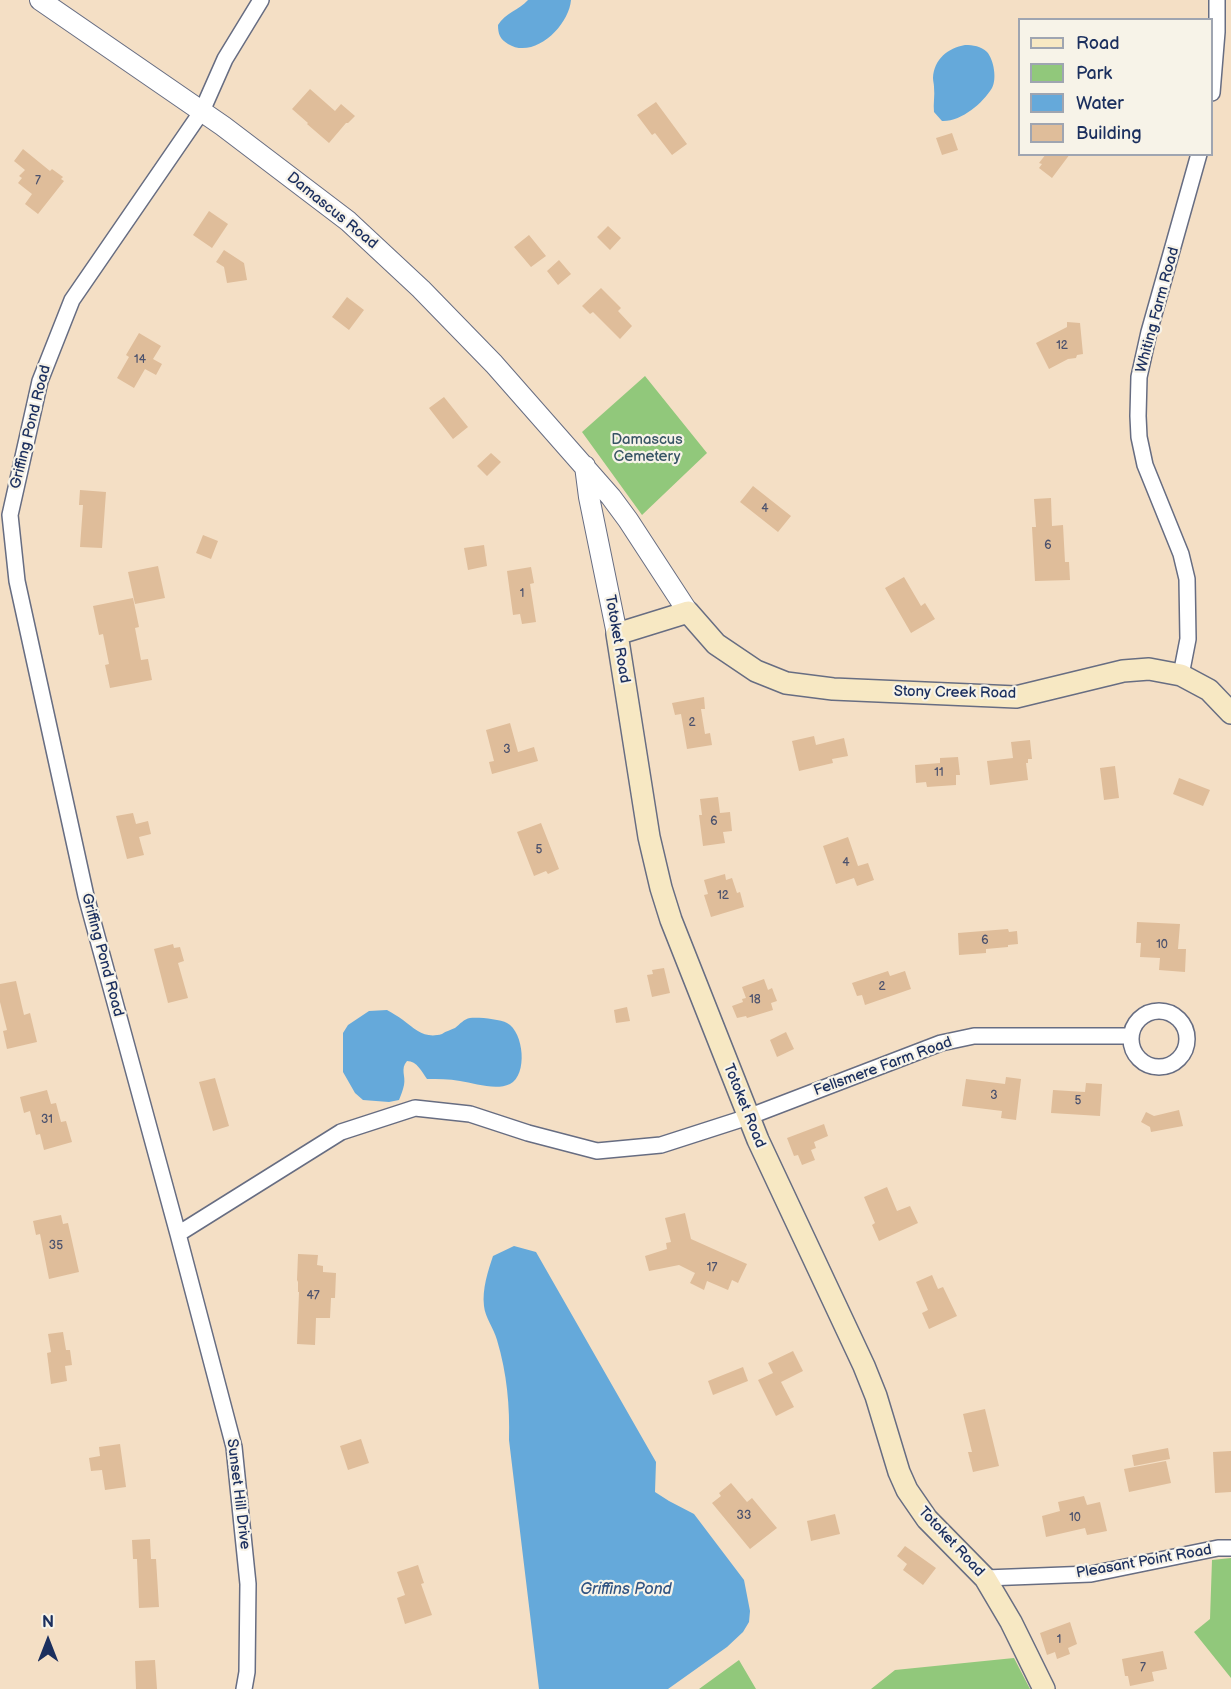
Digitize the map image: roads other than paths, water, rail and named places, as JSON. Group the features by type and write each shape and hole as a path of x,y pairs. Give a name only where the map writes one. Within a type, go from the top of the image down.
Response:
{"main road":[{"name":"Stony Creek Road","path":"688,612 716,644 756,671 786,683 833,689 1016,697 1123,671 1149,669 1180,675 1209,690 1231,713"},
{"path":"617,634 688,612"},
{"name":"Totoket Road","path":"617,634 650,837 661,888 671,920 748,1117 774,1178 864,1366 907,1490 927,1519 985,1578 1011,1622 1044,1689"}],"street":[{"name":"Damascus Road","path":"40,0 224,126 348,221 437,305 494,364 585,466"},
{"name":"Griffing Pond Road","path":"178,1234 86,896 17,581 5,515 40,381 72,300 202,111 225,59 261,0"},
{"path":"1213,81 1217,0"},
{"name":"Whiting Farm Road","path":"1180,675 1188,639 1187,579 1181,554 1145,465 1139,436 1139,377 1149,332 1198,156"},
{"name":"Stony Creek Road","path":"585,466 628,520 688,612"},
{"name":"Totoket Road","path":"585,466 590,504 617,634"},
{"name":"Fellsmere Farm Road","path":"748,1117 941,1043 962,1038 974,1036 1131,1036"},
{"path":"178,1234 340,1132 415,1108 470,1114 528,1133 597,1151 662,1145 748,1117"},
{"name":"Sunset Hill Drive","path":"178,1234 234,1447 249,1584 247,1672 244,1689"},
{"name":"Pleasant Point Road","path":"985,1578 1091,1574 1218,1548 1231,1548"}],"water":[{"path":"528,0 571,0 569,10 557,30 539,44 529,48 518,48 503,40 499,34 498,25 504,17"},
{"path":"965,45 977,46 987,52 993,65 994,84 983,100 964,115 942,121 934,112 934,71 943,56"},
{"path":"387,1010 417,1030 431,1035 442,1034 470,1018 499,1020 507,1023 513,1028 520,1044 522,1054 520,1072 510,1084 492,1087 452,1080 427,1079 416,1065 407,1061 404,1067 404,1085 399,1100 389,1102 363,1100 355,1093 343,1072 343,1033 348,1025 369,1011"},
{"name":"Griffins Pond","path":"514,1246 536,1252 656,1462 655,1492 694,1514 744,1580 750,1611 749,1622 743,1632 727,1647 668,1689 539,1689 509,1440 505,1377 497,1340 484,1306 486,1280 493,1256"}],"park label":[{"name":"Damascus Cemetery","path":"647,448"}]}
